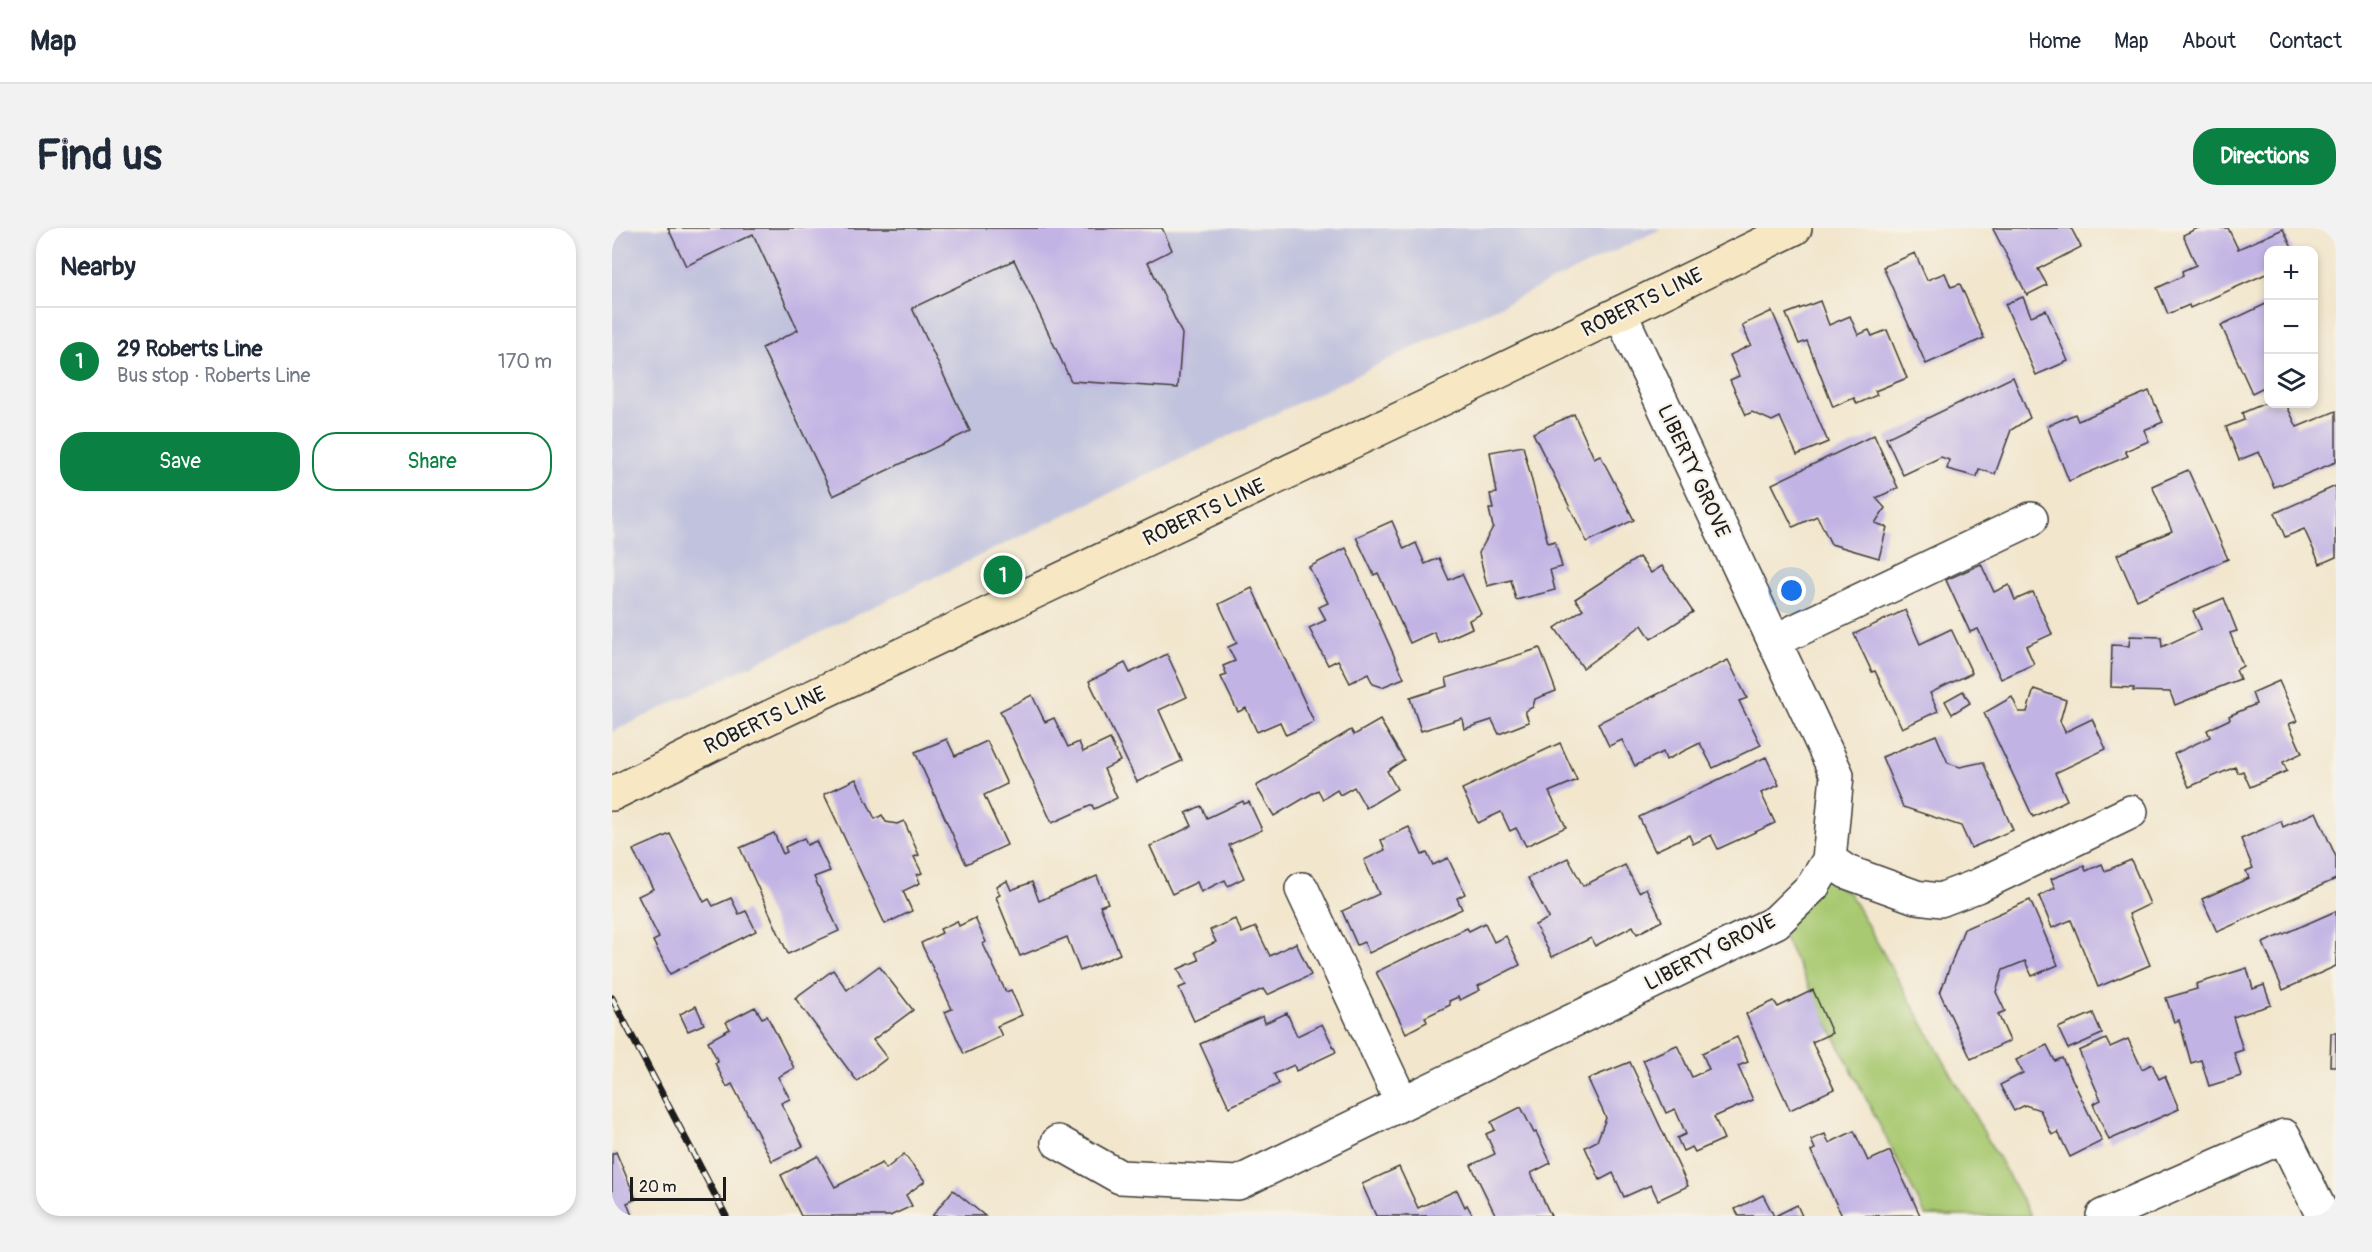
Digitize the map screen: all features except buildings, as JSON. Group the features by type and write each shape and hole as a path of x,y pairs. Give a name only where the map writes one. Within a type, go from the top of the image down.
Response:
{"main road":[{"name":"ROBERTS LINE","path":"612,794 715,742 1440,400 1795,228"}],"street":[{"name":"LIBERTY GROVE","path":"1058,1142 1120,1177 1238,1183 1776,922 1813,886 1829,860 1837,775 1620,313"},
{"path":"1774,641 2031,519"},
{"path":"1829,860 1847,872 1916,897 1940,900 1977,886 2131,812"},
{"path":"1302,889 1402,1103"},
{"path":"2103,1216 2284,1136 2323,1216"}],"shaded area":[{"path":"612,228 1663,228 612,732"}],"green space":[{"path":"1820,875 1850,894 2031,1216 1926,1216 1776,922"}],"railway":[{"path":"612,998 726,1216"}],"place":[{"name":"29 Roberts Line","path":"1003,575"}]}
